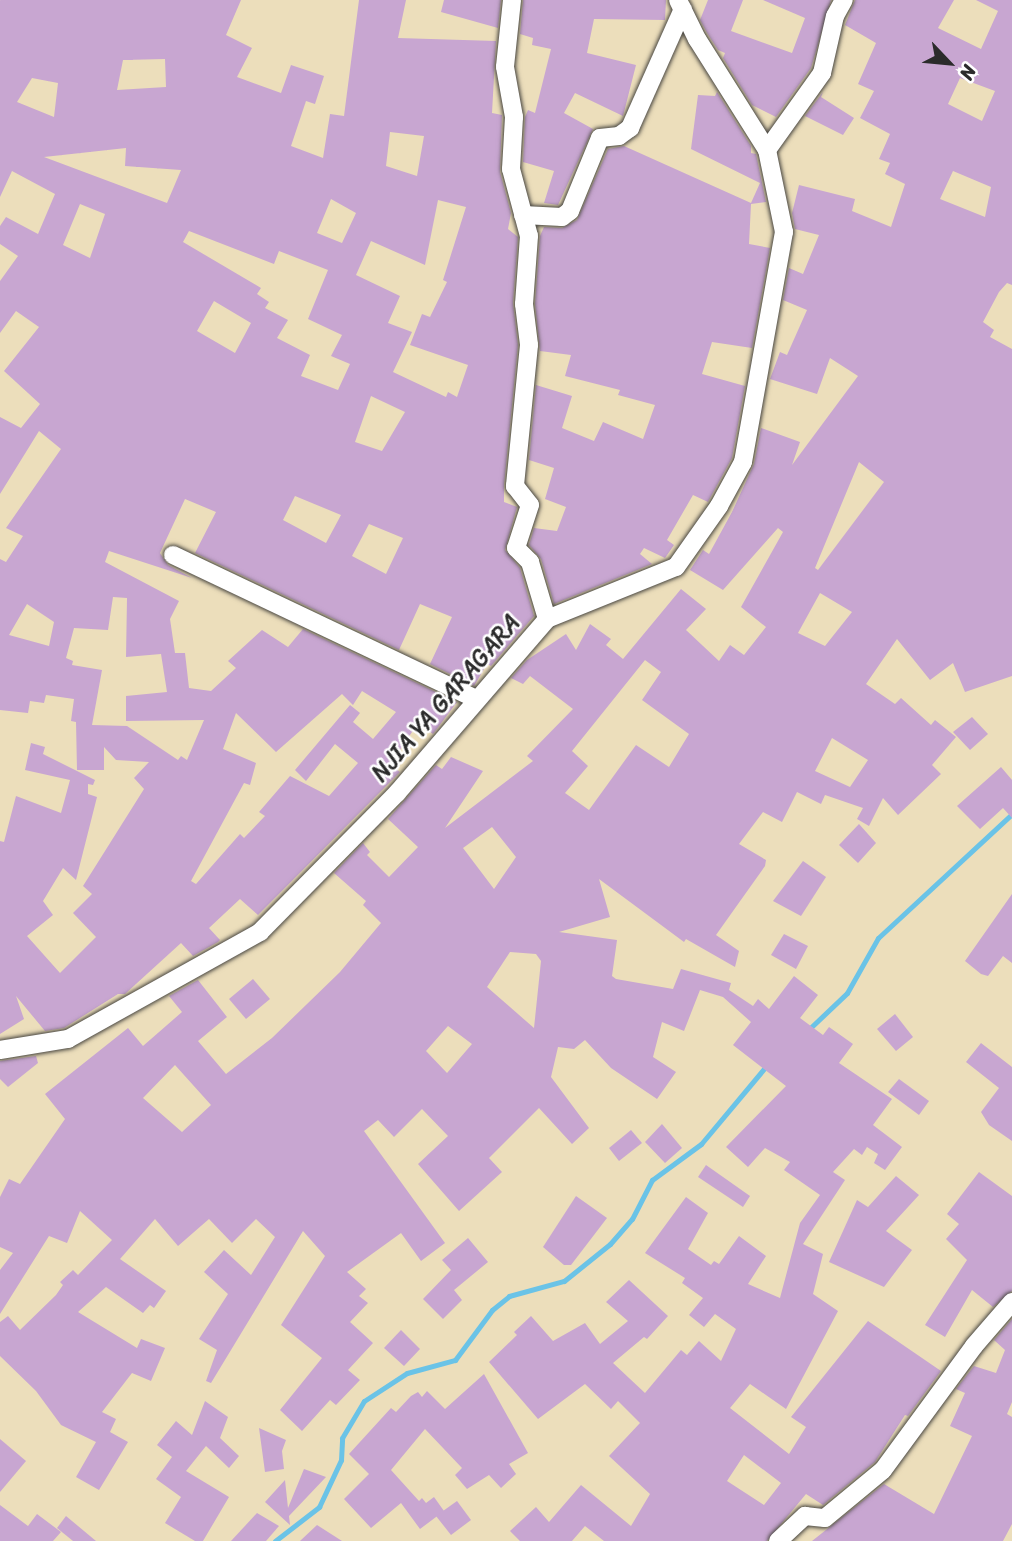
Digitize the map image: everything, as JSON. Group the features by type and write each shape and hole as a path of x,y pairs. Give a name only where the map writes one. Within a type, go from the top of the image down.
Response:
{"street":[{"path":"512,0 505,67 514,117 511,169 529,236 524,304 529,345 515,486 530,505 516,548 530,562 547,619"},
{"path":"767,150 822,73 835,16 844,0"},
{"path":"523,215 562,217 570,211 600,138 620,136 630,128 681,4"},
{"name":"NJIA YA GARAGARA","path":"0,1050 68,1039 260,932 397,793 475,699 547,619 676,567 719,506 743,462 784,232 767,150 681,4"},
{"path":"173,555 475,699"},
{"path":"778,1541 805,1516 825,1518 883,1470 974,1346 1012,1303"}],"building":[{"path":"0,0 241,0 226,35 252,48 237,77 281,93 291,65 324,76 315,104 306,101 291,146 323,158 330,114 344,116 359,0 406,0 398,38 496,41 492,113 502,115 500,172 511,213 508,229 518,237 513,303 518,345 504,485 504,502 517,507 505,550 520,568 534,616 491,666 487,664 474,686 430,664 452,617 420,604 399,650 195,553 216,512 185,499 160,553 168,565 192,578 109,551 105,562 179,601 170,619 175,653 185,653 189,688 211,691 236,668 228,661 262,630 288,647 303,629 457,702 433,734 418,723 390,765 400,772 258,915 240,899 209,928 220,940 218,942 193,956 181,943 125,994 118,994 64,1028 45,1031 16,996 24,1019 0,1034 0,841 4,842 16,796 61,813 70,780 25,770 31,743 45,747 43,754 95,780 93,785 88,784 88,794 97,797 76,880 63,868 43,901 53,915 27,936 60,973 96,937 73,913 92,894 83,886 144,789 134,778 149,762 116,760 104,747 104,770 77,770 76,722 71,721 74,699 46,695 44,703 30,701 28,713 0,710 0,559 6,562 23,536 6,528 61,449 39,431 0,494 0,417 21,428 40,404 4,371 39,327 16,311 0,333 0,281 18,256 0,244 0,226 6,217 38,234 55,194 12,171 0,197","holes":["165,59 166,87 117,90 123,60","32,78 58,83 54,117 17,102","390,132 424,136 417,176 386,166","126,148 125,166 181,170 167,203 44,157","331,199 356,213 342,243 317,233","438,200 466,207 443,280 447,282 430,317 422,314 410,345 468,365 457,397 448,392 446,397 393,372 412,332 388,323 400,296 356,275 371,241 425,265","80,204 105,214 90,258 63,245","189,231 274,264 279,251 328,270 308,319 342,335 331,356 350,364 338,390 301,376 310,355 277,338 288,320 265,308 269,302 257,294 261,288 183,242","214,301 251,323 235,353 197,331","371,396 405,412 382,451 355,442","295,496 341,515 326,543 283,520","369,524 403,538 386,574 352,556","113,597 127,598 126,657 161,654 167,692 126,696 126,721 204,720 187,760 181,756 178,760 127,726 92,725 102,670 72,665 73,661 66,658 74,628 108,630","27,604 54,622 49,646 9,635","362,691 396,712 373,739 353,722 360,713 350,705 295,770 306,781 335,744 358,763 329,796 290,776 259,812 265,816 244,838 240,834 196,884 191,881 244,783 250,785 256,763 223,749 236,713 276,752 342,694 353,705"]},
{"path":"444,0 501,0 498,28 441,12"},
{"path":"523,0 666,0 665,20 594,19 587,53 636,65 623,116 575,93 564,113 593,129 558,205 544,203 554,171 523,162 525,117 528,110 535,113 551,49 532,45 533,38 520,34"},
{"path":"708,0 743,0 731,31 792,53 805,18 763,0 831,0 811,68 776,117 752,105 723,58 725,53 718,50 707,33 700,20"},
{"path":"855,0 954,0 938,28 981,49 998,11 976,0 1012,0 1012,285 1007,283 999,292 983,322 994,330 990,337 1012,349 1012,676 965,692 953,663 930,680 897,639 866,684 895,704 901,698 931,725 935,720 956,737 932,765 941,774 898,815 883,798 869,826 857,819 863,808 825,795 821,804 797,792 782,822 763,812 739,844 766,860 765,866 716,935 739,951 735,967 686,939 684,942 599,879 610,917 559,932 617,940 612,976 616,979 673,989 681,969 731,983 729,990 753,1006 758,999 769,1009 794,976 818,995 800,1018 823,1035 829,1027 853,1044 839,1063 892,1099 873,1125 902,1147 885,1170 874,1163 878,1154 867,1147 862,1155 854,1149 833,1172 845,1180 803,1244 823,1254 813,1294 838,1311 786,1409 750,1384 730,1408 789,1454 806,1427 791,1417 868,1321 941,1371 908,1416 905,1415 875,1462 823,1505 806,1494 767,1541 604,1541 585,1526 572,1541 520,1541 510,1531 536,1507 549,1522 581,1485 631,1526 650,1494 609,1456 640,1423 618,1401 611,1409 585,1384 538,1419 489,1362 517,1335 514,1332 531,1316 553,1341 585,1323 600,1344 628,1321 606,1302 629,1280 668,1316 647,1339 644,1337 613,1363 645,1393 681,1350 687,1355 699,1341 721,1361 736,1329 715,1314 704,1327 689,1315 703,1298 682,1283 685,1278 645,1253 686,1197 708,1213 688,1249 711,1265 714,1261 719,1264 739,1236 766,1256 748,1284 780,1298 800,1223 820,1195 784,1170 790,1162 765,1148 748,1167 726,1147 786,1086 733,1045 751,1022 723,997 700,990 684,1031 662,1022 653,1057 676,1072 657,1099 611,1068 585,1040 574,1049 558,1047 551,1077 589,1128 572,1144 539,1108 489,1158 502,1172 459,1211 418,1164 448,1136 422,1109 394,1137 378,1120 364,1131 445,1243 421,1261 401,1233 347,1272 366,1289 359,1296 368,1303 350,1322 373,1343 348,1370 360,1380 336,1405 330,1400 302,1431 280,1410 322,1358 281,1325 325,1256 303,1231 211,1383 206,1381 217,1350 199,1339 228,1294 204,1272 224,1250 251,1275 275,1237 256,1219 232,1243 209,1219 178,1246 155,1219 120,1259 166,1291 154,1308 150,1305 143,1313 106,1287 78,1312 137,1348 141,1339 165,1348 151,1381 132,1373 102,1412 116,1419 110,1432 128,1442 99,1490 76,1477 96,1442 61,1425 36,1391 0,1356 0,1322 8,1316 20,1330 56,1295 63,1285 60,1282 73,1270 78,1275 112,1240 80,1211 67,1243 49,1236 0,1314 0,1270 13,1253 0,1247 0,1197 9,1179 20,1184 65,1119 45,1094 128,1028 143,1046 182,1012 169,996 198,980 227,1017 198,1041 226,1074 272,1038 340,972 381,923 363,905 366,901 334,873 363,843 370,852 367,855 389,877 418,847 388,819 436,765 442,769 451,757 483,771 445,828 533,761 527,756 573,709 530,676 523,684 511,678 527,660 566,634 576,650 590,624 611,639 606,645 623,659 681,589 706,609 686,630 719,661 730,645 744,655 766,627 741,607 783,532 778,528 723,590 690,570 703,550 709,554 732,512 754,464 761,428 800,442 792,465 858,376 830,358 817,394 770,379 780,352 787,355 807,310 783,300 789,268 803,274 819,235 795,229 792,213 799,185 855,199 852,211 891,227 905,184 885,174 890,163 879,159 890,134 860,118 874,91 858,84 876,43 845,25","holes":["960,78 995,91 982,121 948,104","953,171 991,187 985,217 940,199","859,462 884,482 818,570 815,568","820,593 852,612 825,646 798,633","645,660 661,672 642,700 689,734 669,767 636,745 589,810 565,793 588,766 572,751","832,738 868,760 850,787 815,771","492,827 516,857 494,889 463,848","510,952 536,954 541,961 534,1028 487,987","448,1026 472,1044 447,1073 426,1051","175,1065 211,1105 182,1132 143,1098","744,1455 781,1483 764,1505 727,1481"]},
{"path":"717,92 751,146 751,153 756,154 766,202 751,204 749,244 770,248 752,348 712,342 702,374 745,386 732,458 708,502 693,495 667,540 674,545 665,558 644,548 640,554 652,564 554,604 541,559 529,545 534,528 557,531 566,507 545,499 554,468 529,460 536,385 572,396 562,428 594,441 603,422 643,439 655,405 618,395 620,390 565,376 571,355 540,351 535,304 540,236 544,227 562,228 577,220 608,149 624,146 751,203 760,183 691,149 698,95 715,96"},
{"path":"823,92 821,97 854,118 843,135 805,116"},
{"path":"972,717 988,734 970,750 953,732"},
{"path":"1001,767 1012,780 1012,818 1003,808 980,829 957,806"},
{"path":"859,824 876,843 858,863 839,845"},
{"path":"803,861 826,877 801,916 773,901"},
{"path":"1012,894 1012,963 1003,956 988,976 981,974 965,961"},
{"path":"784,934 808,946 796,969 771,955"},
{"path":"253,979 270,999 246,1019 229,999"},
{"path":"895,1014 913,1037 896,1051 877,1029"},
{"path":"981,1043 1012,1067 1012,1141 989,1125 981,1112 999,1088 966,1062"},
{"path":"36,1056 38,1063 8,1087 0,1079 0,1061"},
{"path":"899,1079 929,1101 919,1115 888,1092"},
{"path":"662,1124 682,1148 665,1163 645,1142"},
{"path":"631,1130 642,1143 619,1161 609,1148"},
{"path":"706,1165 750,1196 743,1207 698,1177"},
{"path":"979,1172 1012,1196 1012,1291 993,1307 972,1290 945,1337 925,1325 967,1260 946,1239 959,1224 947,1214"},
{"path":"896,1176 919,1195 886,1231 912,1250 884,1287 829,1262 857,1200 868,1207"},
{"path":"576,1196 607,1218 571,1265 564,1265 543,1247"},
{"path":"468,1238 488,1262 454,1290 462,1300 443,1319 423,1299 451,1270 442,1260"},
{"path":"1012,1319 1012,1402 1007,1414 1012,1417 1012,1524 1003,1541 812,1541 884,1484 934,1514 972,1436 950,1426 965,1393 956,1389 974,1366 996,1373 1005,1350 994,1340"},
{"path":"401,1330 420,1349 404,1366 384,1348"},
{"path":"484,1374 528,1453 509,1464 516,1474 501,1488 489,1475 467,1489 455,1475 462,1468 425,1429 391,1470 419,1501 422,1498 426,1503 434,1497 444,1511 420,1529 401,1503 371,1528 344,1499 369,1474 349,1454 391,1408 396,1412 411,1396 418,1392 422,1397 427,1391 445,1409"},
{"path":"205,1401 228,1417 220,1438 239,1456 229,1468 206,1446 186,1471 229,1497 203,1541 195,1541 165,1523 181,1497 156,1479 172,1457 157,1445 176,1421 192,1435"},
{"path":"259,1428 286,1440 282,1451 284,1469 265,1472"},
{"path":"0,1439 26,1461 0,1492"},
{"path":"304,1469 326,1477 289,1516 290,1525 265,1502 285,1480 288,1508"},
{"path":"457,1501 471,1520 451,1535 436,1516"},
{"path":"0,1505 28,1526 37,1514 61,1532 53,1541 0,1541"},
{"path":"257,1513 279,1526 266,1541 231,1541"},
{"path":"66,1516 96,1541 73,1541 57,1528"},
{"path":"317,1525 342,1541 300,1541"}],"waterway":[{"path":"807,1031 847,993 878,938 1012,814"},
{"path":"275,1541 319,1507 341,1460 342,1438 364,1401 407,1373 455,1360 492,1310 509,1296 564,1281 610,1244 632,1219 652,1180 701,1144 768,1064"}]}
